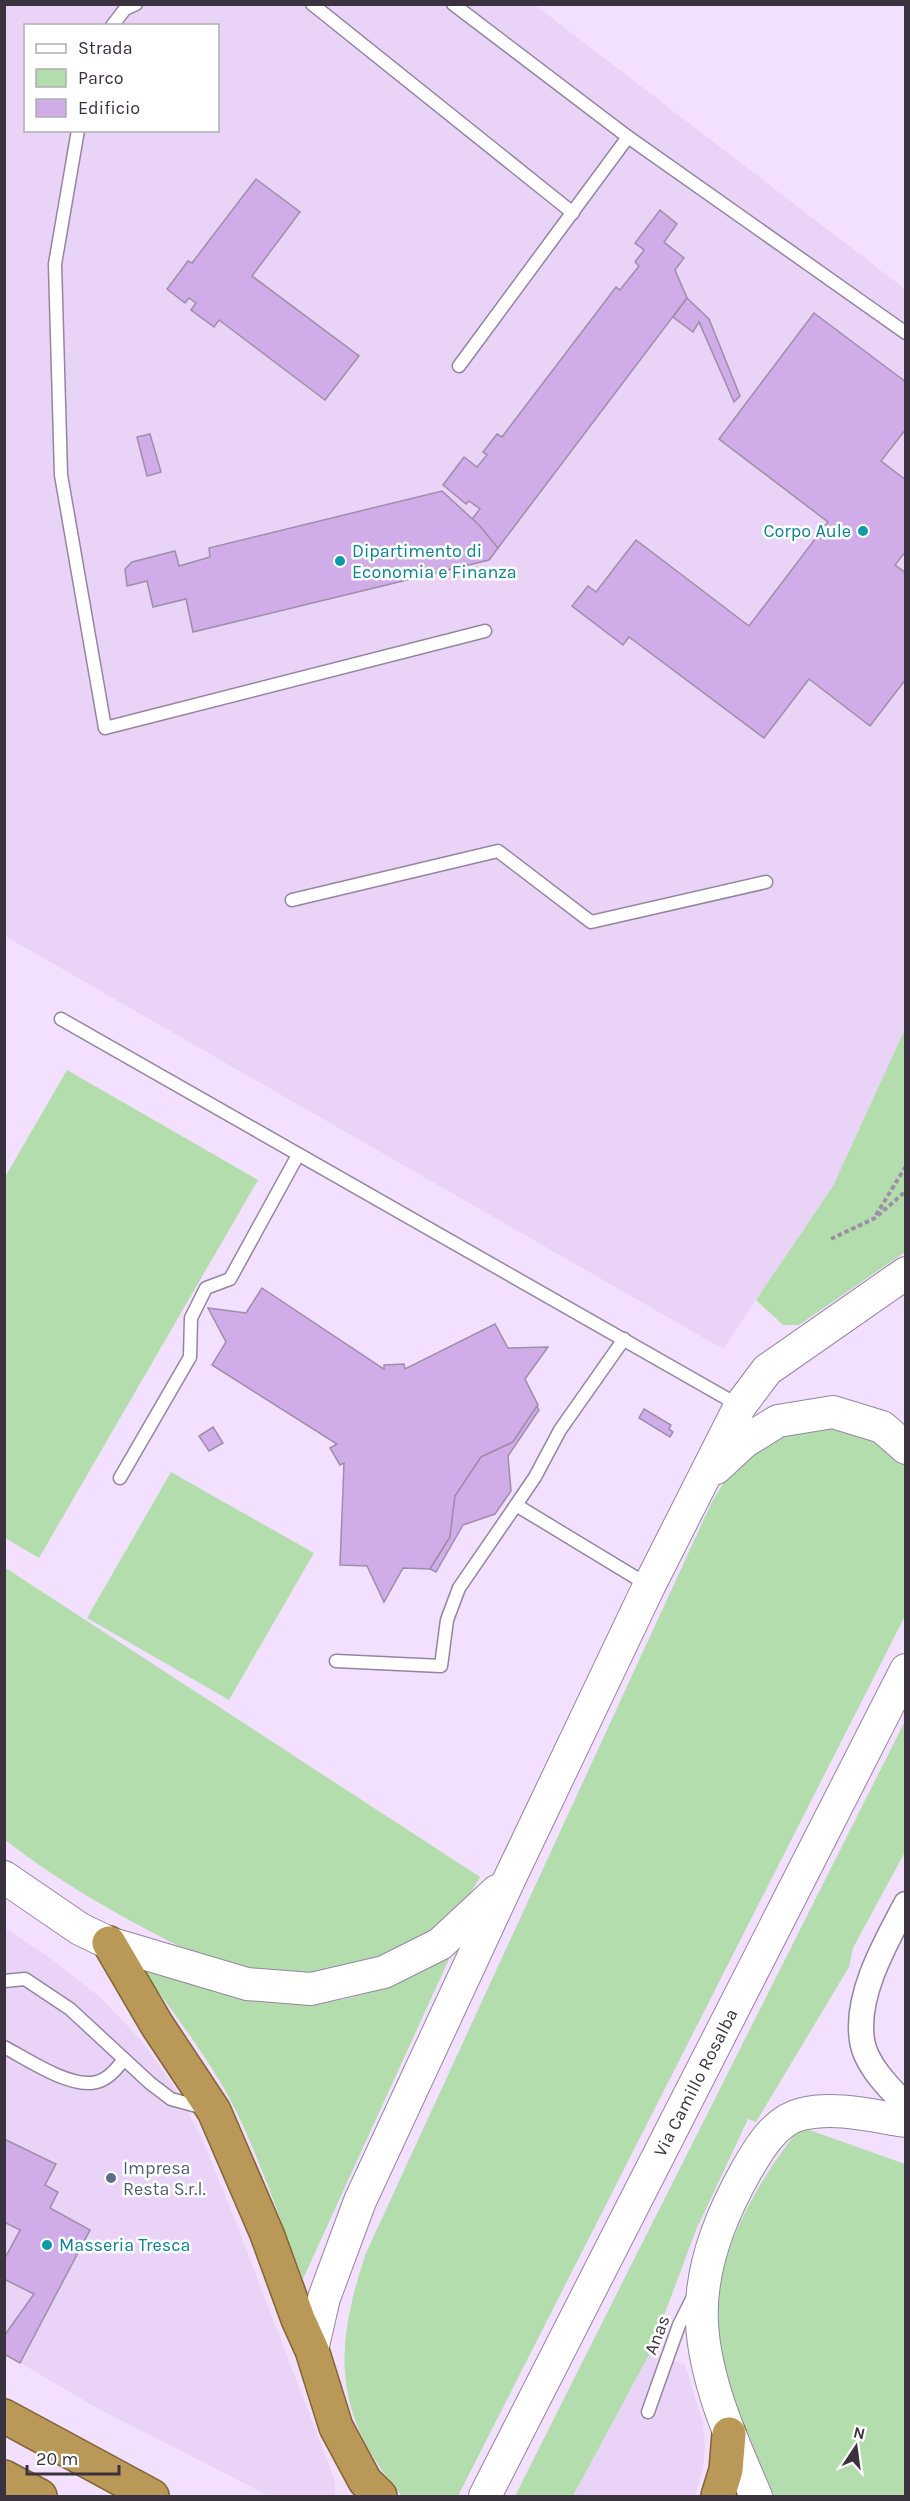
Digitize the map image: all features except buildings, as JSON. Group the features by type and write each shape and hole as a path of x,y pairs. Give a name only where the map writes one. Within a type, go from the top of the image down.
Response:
{"highway":[{"path":"109,1943 157,2025 214,2111 267,2234 298,2319 312,2350 336,2427 365,2481 380,2496"},
{"path":"4,2416 152,2496"},
{"path":"718,2496 726,2470 729,2434"},
{"path":"4,2477 40,2496"}],"street":[{"path":"312,2350 324,2298 360,2201 649,1586 740,1406 767,1370 900,1281"},
{"path":"700,1483 744,1442 778,1421 833,1412 882,1427 906,1448"},
{"name":"Via Camillo Rosalba","path":"485,2496 906,1670"},
{"path":"4,1877 80,1929 109,1943 247,1984 311,1989 384,1972 440,1944 509,1880"},
{"path":"906,1904 878,1958 864,2004 862,2041 879,2077 906,2105"},
{"path":"756,2496 729,2434 708,2361 702,2322 705,2273 716,2234 758,2150 778,2127 799,2114 832,2110 906,2121"}],"lane":[{"path":"114,24 125,9 136,4"},
{"path":"312,4 573,213"},
{"path":"453,4 628,137 906,333"},
{"path":"78,132 55,264 61,475 105,728 484,631"},
{"path":"459,366 628,137"},
{"path":"292,900 498,851 591,922 766,882"},
{"path":"61,1019 740,1406"},
{"path":"120,1478 190,1357 191,1317 206,1288 230,1279 298,1155"},
{"path":"336,1661 441,1666 447,1620 459,1588 535,1477 561,1430 624,1339"},
{"path":"516,1505 649,1586"},
{"path":"4,1981 25,1979 70,2009 171,2099 214,2111"},
{"path":"4,2047 66,2079 91,2083 115,2072 124,2059"},
{"name":"Anas","path":"648,2412 679,2325 705,2273"}],"path":[{"path":"875,1218 906,1166"},
{"path":"831,1239 875,1218 906,1191"}],"shaded area":[{"path":"5,5 535,5 905,289 905,1029 833,1186 723,1349 5,936"},
{"name":"Impresa Resta S.r.l.","path":"5,1928 54,1961 101,1998 141,2040 178,2092 203,2141 233,2215 335,2481 335,2496 269,2496 99,2409 5,2354"},
{"path":"650,2353 685,2365 703,2423 705,2446 703,2468 695,2496 573,2496"}],"green space":[{"path":"905,1029 905,1252 799,1325 783,1325 756,1300 833,1186"},
{"path":"67,1070 258,1180 39,1558 5,1538 5,1177"},
{"path":"817,1424 865,1433 905,1461 905,1616 458,2496 402,2496 379,2466 363,2438 352,2409 346,2381 345,2352 348,2321 366,2253 711,1504 729,1473 770,1436"},
{"path":"171,1472 314,1553 229,1700 87,1618"},
{"path":"4,1567 480,1877 464,1902 434,1929 380,1957 323,1972 263,1975 224,1965 180,1947 99,1903 42,1867 5,1840"},
{"path":"905,1721 905,1852 853,1948 849,1967 756,2122 748,2119 696,2230 650,2353 573,2496 515,2496"},
{"path":"450,1957 303,2279 263,2172 226,2091 146,1975 150,1969 205,1987 258,2000 312,2003 341,2000 370,1992"},
{"path":"801,2127 905,2164 905,2496 774,2496 739,2411 724,2366 717,2324 718,2298 731,2245 755,2193"}],"place":[{"name":"Corpo Aule","path":"863,531"},
{"name":"Dipartimento di Economia e Finanza","path":"340,561"},
{"name":"Impresa Resta S.r.l.","path":"111,2178"},
{"name":"Masseria Tresca","path":"47,2245"}]}
